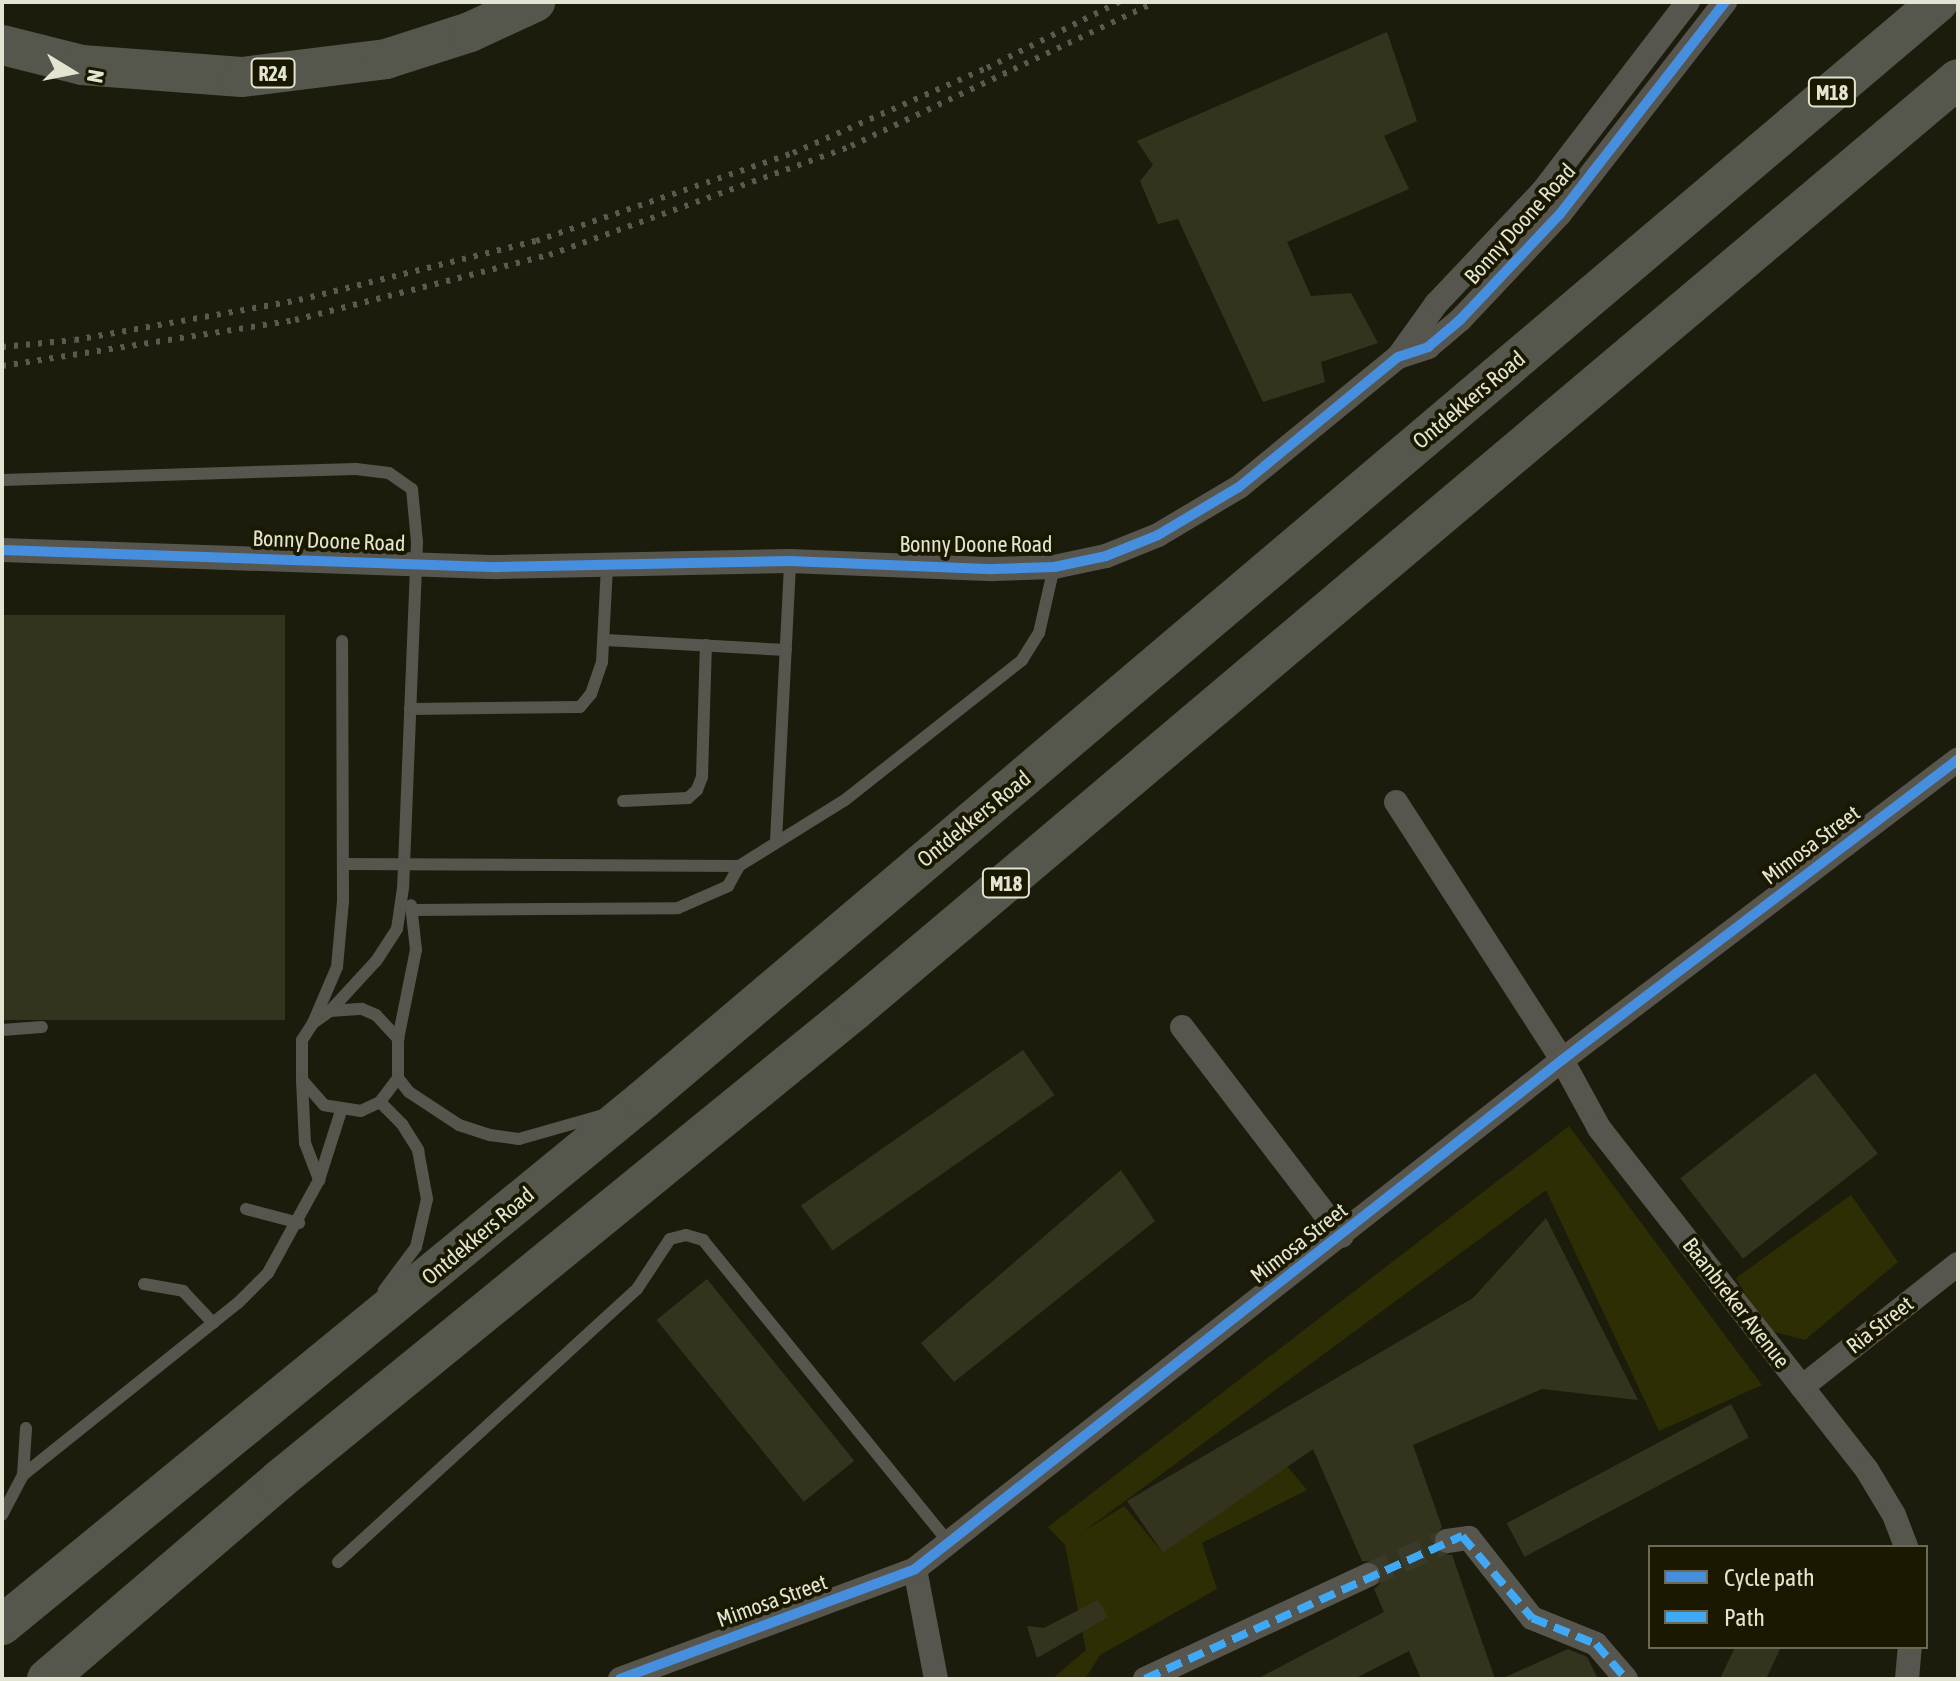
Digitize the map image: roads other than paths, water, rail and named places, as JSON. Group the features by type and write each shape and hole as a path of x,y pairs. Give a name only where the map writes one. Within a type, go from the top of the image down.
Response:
{"main road":[{"name":"R24","path":"2,45 82,65 242,77 386,59 470,32 535,2"},
{"name":"Ontdekkers Road","path":"2,1625 643,1100 1938,2"},
{"name":"M18","path":"47,1679 279,1480 880,990 1958,79"}],"street":[{"name":"Bonny Doone Road","path":"2,550 416,563 607,565 790,561 1054,567 1106,556 1158,535 1239,487 1398,357 1422,320 1542,192 1688,2"},
{"name":"Bonny Doone Road","path":"1398,357 1428,347 1460,320 1560,214 1725,2"},
{"name":"Mimosa Street","path":"620,1679 915,1569 1562,1060 1958,759"},
{"name":"Baanbreker Avenue","path":"1396,802 1562,1060 1599,1128 1867,1470 1905,1545"},
{"path":"1182,1027 1342,1236"},
{"name":"Ria Street","path":"1802,1387 1958,1264"},
{"path":"1447,1541 1469,1538 1532,1618 1596,1644 1626,1679"},
{"path":"915,1569 936,1679"},
{"path":"1145,1679 1368,1575"},
{"path":"1907,1679 1910,1649"}],"lane":[{"path":"2,480 356,469 389,473 412,489 416,563 406,866 397,929 376,961 330,1011 313,1023"},
{"path":"776,841 790,561"},
{"path":"410,709 570,711 591,694 606,640 607,565"},
{"path":"413,910 678,908 728,886 739,866 845,800 1022,660 1039,633 1054,567"},
{"path":"606,640 786,650"},
{"path":"319,1180 305,1143 302,1040 313,1023 337,967 343,864 342,641"},
{"path":"623,801 688,798 697,790 706,645"},
{"path":"343,864 739,866"},
{"path":"302,1080 324,1105 341,1111 361,1111 380,1102 398,1078 398,1039 416,950 413,910 403,888"},
{"path":"330,1011 362,1009 376,1015 398,1039"},
{"path":"2,1030 42,1027"},
{"path":"398,1078 409,1092 459,1125 519,1139 563,1130 643,1100"},
{"path":"315,1371 416,1247 427,1199 418,1150 380,1102"},
{"path":"2,1515 23,1475 213,1323 268,1273 299,1223 319,1180 341,1111"},
{"path":"246,1209 299,1223"},
{"path":"338,1562 625,1300 649,1264 677,1236 703,1240 948,1542"},
{"path":"144,1284 183,1291 213,1323"},
{"path":"23,1475 26,1428"}],"tunnel":[{"path":"1368,1575 1447,1541"}],"railway":[{"path":"2,347 75,340 299,300 536,241 793,153 987,68 1119,2"},
{"path":"2,366 295,320 549,255 851,146 1155,2"}]}
